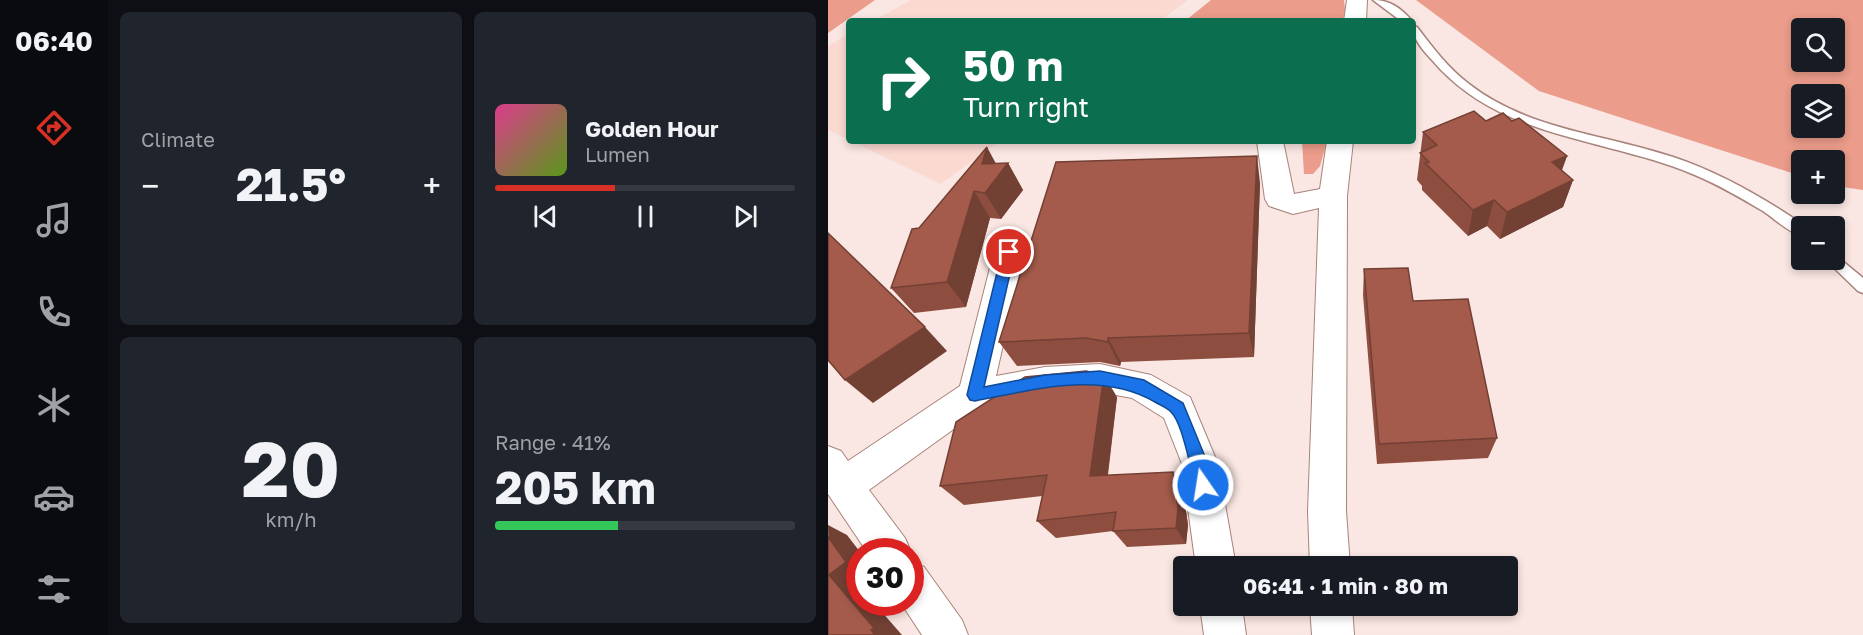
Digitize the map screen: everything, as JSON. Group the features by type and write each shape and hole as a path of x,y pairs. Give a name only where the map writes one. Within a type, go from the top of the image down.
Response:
{"street":[{"path":"1355,18 1357,0"},
{"path":"1270,144 1279,199 1293,204 1333,196"},
{"path":"1329,556 1327,511 1333,196 1340,144"},
{"path":"975,395 1009,252"},
{"path":"881,538 837,474 975,395 1045,382 1100,378 1139,385 1178,408 1200,464 1214,556"},
{"path":"924,601 947,635"},
{"path":"1223,616 1226,635"},
{"path":"1332,616 1333,635"}],"lane":[{"path":"1378,0 1396,10 1404,18"},
{"path":"1416,33 1438,62 1472,92 1517,116 1565,133 1665,159 1716,178 1763,203 1791,223"},
{"path":"1845,270 1863,287"}],"shaded area":[{"path":"828,0 1863,0 1863,635 828,635"},
{"path":"828,0 875,0 846,18 846,20 828,33"},
{"path":"911,0 1188,0 1164,18 878,18"},
{"path":"1211,0 1344,0 1345,10 1344,18 1189,18"},
{"path":"1416,0 1863,0 1863,190 1845,187 1845,150 1791,150 1791,173 1539,91"},
{"path":"846,36 846,139 828,130 828,46"},
{"path":"857,144 995,144 941,184"},
{"path":"1302,144 1326,144 1320,166 1313,174 1304,174"}],"building":[{"path":"1474,111 1486,121 1503,113 1512,121 1519,118 1567,156 1552,162 1573,180 1507,212 1494,200 1473,210 1425,163 1429,162 1420,153 1437,145 1423,132"},
{"path":"987,147 982,164 1008,163 985,193 974,191 947,282 891,288 912,229 919,228"},
{"path":"1257,156 1249,333 1108,338 1108,342 1086,338 999,342 1056,162"},
{"path":"828,233 925,327 845,380 828,360"},
{"path":"1408,268 1413,301 1468,299 1497,438 1379,444 1364,269"},
{"path":"1086,371 1104,375 1090,476 1173,472 1178,508 1176,528 1113,531 1116,512 1037,521 1047,475 940,486 956,422 1025,377"},
{"path":"828,537 846,562 829,575 846,595 846,616 864,616 874,628 871,630 875,635 828,635"}],"route":[{"path":"1009,252 975,395 1045,382 1100,378 1139,385 1178,408 1200,464 1203,485"}]}
